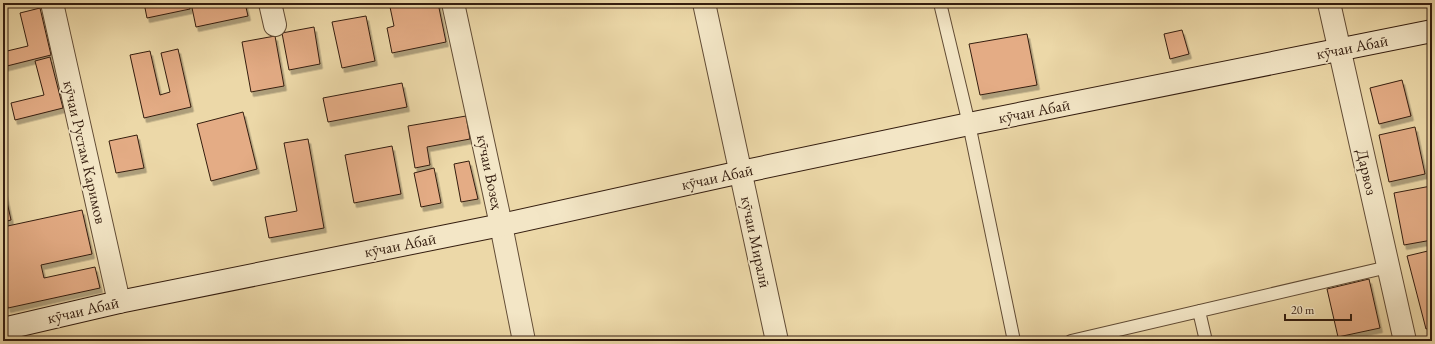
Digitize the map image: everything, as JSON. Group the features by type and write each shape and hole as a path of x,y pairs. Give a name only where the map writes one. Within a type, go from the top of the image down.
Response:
{"street":[{"name":"кӯчаи Рустам Каримов","path":"52,3 119,302"},
{"path":"270,3 275,25"},
{"name":"кӯчаи Возеҳ","path":"453,3 501,225 524,341"},
{"name":"кӯчаи Миралӣ","path":"704,3 777,341"},
{"name":"Дарвоз","path":"1329,3 1405,341"},
{"name":"кӯчаи Абаӣ","path":"3,329 119,302 501,225 969,124 1432,31"}],"lane":[{"path":"940,3 969,124 1014,341"},
{"path":"1071,341 1388,267"},
{"path":"1199,311 1206,341"}],"building":[{"path":"144,3 189,3 190,9 147,18"},
{"path":"191,3 245,3 248,16 196,27"},
{"path":"408,3 438,3 446,42 392,53 387,28 394,26 390,7"},
{"path":"40,8 51,55 3,67 3,52 28,46 20,13"},
{"path":"366,16 375,61 342,68 332,22"},
{"path":"314,27 320,64 289,70 282,33"},
{"path":"1182,30 1189,54 1170,59 1164,34"},
{"path":"1027,34 1037,85 980,95 969,44"},
{"path":"275,36 284,86 251,92 242,42"},
{"path":"178,49 191,107 144,118 130,55 150,51 160,95 170,92 161,53"},
{"path":"50,57 63,108 15,120 11,103 44,95 35,61"},
{"path":"1402,80 1411,116 1379,124 1370,88"},
{"path":"402,83 407,107 328,122 323,98"},
{"path":"243,112 257,169 211,181 197,124"},
{"path":"466,116 470,139 427,147 430,165 415,168 408,126"},
{"path":"1415,127 1425,174 1389,182 1379,135"},
{"path":"137,135 144,168 116,173 109,141"},
{"path":"308,139 324,228 269,238 265,217 297,211 284,143"},
{"path":"392,146 401,194 354,203 345,155"},
{"path":"469,161 478,199 461,202 454,164"},
{"path":"434,168 441,203 421,207 414,173"},
{"path":"3,184 11,220 3,222"},
{"path":"1431,186 1432,240 1404,245 1394,193"},
{"path":"82,210 92,254 41,265 44,278 95,267 100,288 8,308 3,286 3,227"},
{"path":"1432,250 1432,327 1426,329 1407,256"},
{"path":"1369,279 1380,328 1338,337 1327,289"}]}
